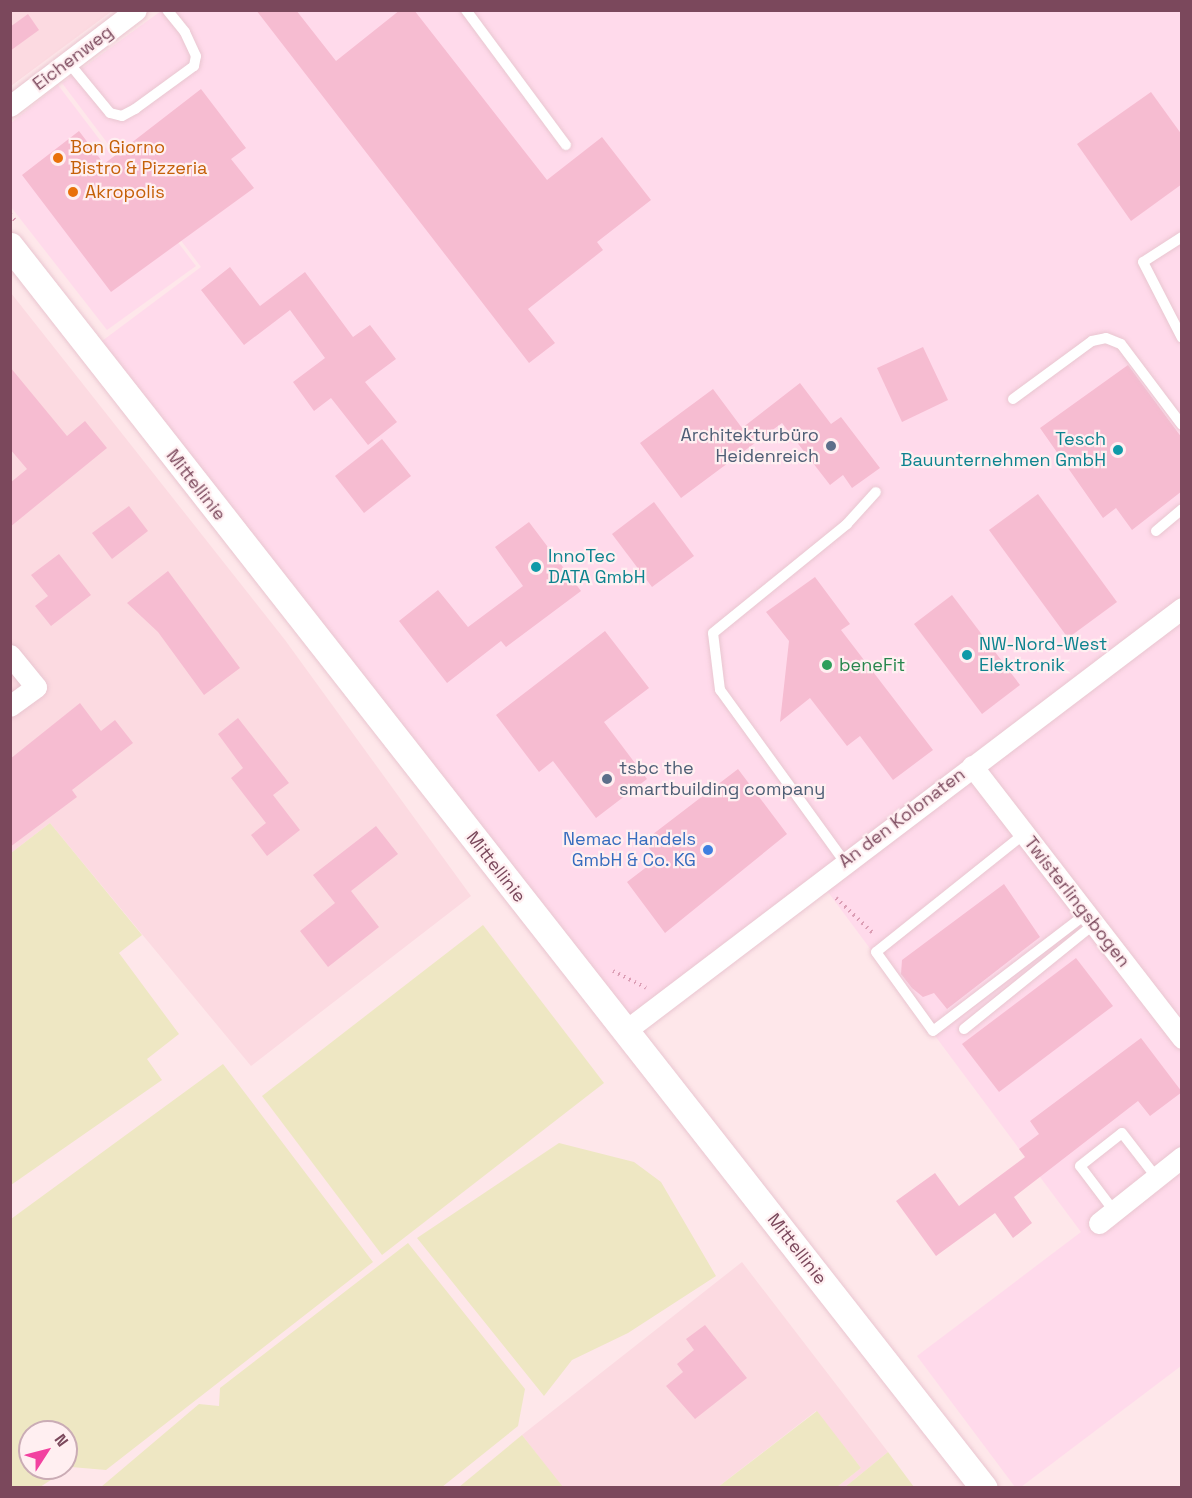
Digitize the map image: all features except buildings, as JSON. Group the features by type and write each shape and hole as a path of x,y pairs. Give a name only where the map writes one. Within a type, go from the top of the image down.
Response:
{"street":[{"name":"Eichenweg","path":"10,106 136,10"},
{"name":"Mittellinie","path":"10,246 984,1488"},
{"name":"An den Kolonaten","path":"625,1031 844,861 1182,608"},
{"path":"10,655 36,687 10,706"},
{"name":"Twisterlingsbogen","path":"972,766 1182,1038"},
{"path":"1107,1217 1182,1157"}],"lane":[{"path":"68,62 110,113 122,116 194,66 196,56 184,32 167,10"},
{"path":"466,10 566,145"},
{"path":"1182,237 1143,262 1182,338"},
{"path":"1013,399 1092,341 1106,338 1121,344 1182,425"},
{"path":"844,861 720,690 713,633 847,524 876,492"},
{"path":"1156,531 1182,509"},
{"path":"1024,834 876,952 933,1031 1090,919"},
{"path":"964,1029 1090,919"},
{"path":"1107,1217 1080,1166 1122,1133 1156,1177"}],"path":[{"path":"830,892 886,945"}],"shaded area":[{"path":"11,11 112,11 11,86"},
{"path":"161,11 1181,11 1181,1366 1021,1487 1015,1487 917,1356 1081,1232 822,884 625,1031 90,350 201,267 62,83"},
{"path":"58,85 196,266 107,330 11,207 11,123"},
{"path":"11,293 285,640 471,896 251,1066 50,823 11,853"},
{"path":"50,823 142,935 119,953 179,1034 147,1059 162,1080 11,1185 11,853"},
{"path":"483,925 604,1083 382,1255 262,1096"},
{"path":"223,1064 373,1262 106,1470 78,1468 78,1420 18,1420 18,1480 51,1480 40,1487 11,1487 11,1219"},
{"path":"559,1143 634,1162 661,1182 716,1276 628,1333 572,1360 544,1396 417,1238"},
{"path":"408,1243 525,1389 518,1426 442,1487 101,1487 199,1404 219,1406 220,1388"},
{"path":"742,1262 888,1452 845,1487 837,1487 861,1468 816,1411 718,1487 563,1488 522,1435"},
{"path":"817,1411 861,1468 837,1487 718,1487"},
{"path":"522,1435 563,1487 459,1487"},
{"path":"888,1452 914,1487 845,1487"}],"place":[{"name":"Bon Giorno Bistro & Pizzeria","path":"58,158"},
{"name":"Akropolis","path":"73,192"},
{"name":"Architekturbüro Heidenreich","path":"831,446"},
{"name":"Tesch Bauunternehmen GmbH","path":"1118,450"},
{"name":"InnoTec DATA GmbH","path":"536,567"},
{"name":"NW-Nord-West Elektronik","path":"967,655"},
{"name":"beneFit","path":"827,665"},
{"name":"tsbc the smartbuilding company","path":"607,779"},
{"name":"Nemac Handels GmbH & Co. KG","path":"708,850"}]}
